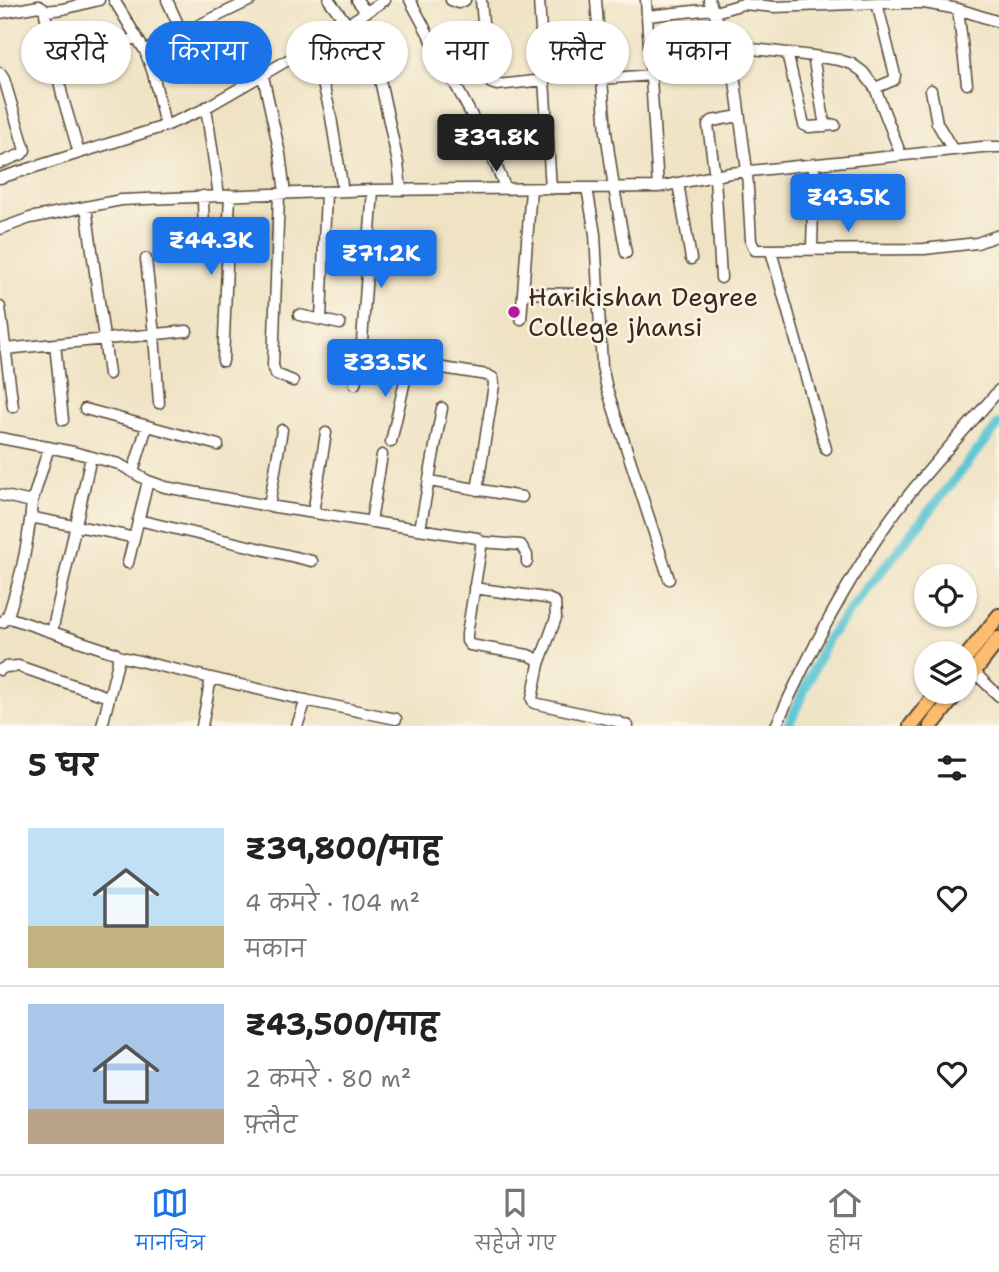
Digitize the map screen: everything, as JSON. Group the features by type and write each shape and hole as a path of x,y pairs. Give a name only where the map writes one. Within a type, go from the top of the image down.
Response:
{"highway":[{"path":"977,644 999,617"},
{"path":"977,668 999,639"},
{"path":"911,726 929,704"},
{"path":"931,726 948,704"}],"street":[{"path":"45,11 62,4 99,0"},
{"path":"114,0 145,51"},
{"path":"167,0 176,21"},
{"path":"202,21 231,4 251,0"},
{"path":"329,0 345,21"},
{"path":"357,0 366,12"},
{"path":"352,21 385,0"},
{"path":"410,0 485,140 506,189"},
{"path":"452,0 458,3 465,0"},
{"path":"481,0 488,77 491,83 496,85 526,82"},
{"path":"539,0 540,21"},
{"path":"596,0 597,21"},
{"path":"646,0 647,21"},
{"path":"647,16 743,4 903,1 958,9 999,22"},
{"path":"875,88 895,78 877,3"},
{"path":"0,13 43,7 62,95 79,153"},
{"path":"958,9 967,83"},
{"path":"131,39 137,37"},
{"path":"754,49 852,64 863,72 875,88 901,155"},
{"path":"787,53 804,125 830,126 813,56"},
{"path":"0,74 4,79 25,150 22,154 0,163"},
{"path":"155,84 165,126"},
{"path":"0,178 165,126 248,84"},
{"path":"265,84 279,154 282,194 273,366 276,374 293,381"},
{"path":"323,84 343,191"},
{"path":"381,84 401,190"},
{"path":"544,84 551,189"},
{"path":"602,84 614,188 626,253"},
{"path":"651,84 657,187"},
{"path":"735,84 747,171 752,245 755,250 924,249 977,243 999,235"},
{"path":"931,90 937,123 953,150"},
{"path":"206,107 225,195 223,360"},
{"path":"721,278 715,177 708,123 739,117"},
{"path":"0,229 30,218 121,200 373,190 657,187 747,171 999,147"},
{"path":"812,249 814,164"},
{"path":"678,183 691,259"},
{"path":"587,188 595,234 601,354 607,389 668,579"},
{"path":"521,319 531,189"},
{"path":"355,384 361,355 373,190"},
{"path":"321,320 326,192"},
{"path":"203,196 204,239"},
{"path":"86,207 109,374"},
{"path":"771,251 826,449"},
{"path":"146,259 159,403"},
{"path":"523,293 578,294"},
{"path":"0,307 13,407"},
{"path":"299,316 340,324"},
{"path":"5,349 187,331"},
{"path":"55,344 63,420"},
{"path":"361,355 493,378 477,490"},
{"path":"391,442 409,363"},
{"path":"776,726 824,629 887,525 941,456 999,390"},
{"path":"420,529 442,408"},
{"path":"85,410 218,445"},
{"path":"133,472 147,426"},
{"path":"269,506 282,430"},
{"path":"313,513 326,433"},
{"path":"0,438 118,464 165,487 477,538 481,542 521,545 527,555 527,562"},
{"path":"49,447 33,502 29,538 18,583 4,620 52,632 118,656 396,719"},
{"path":"371,522 382,454"},
{"path":"52,632 92,457"},
{"path":"128,563 148,481"},
{"path":"429,481 522,497"},
{"path":"0,495 33,502"},
{"path":"31,517 134,538"},
{"path":"138,520 312,561"},
{"path":"481,542 467,641 470,645 528,655 537,659 539,664"},
{"path":"474,588 546,598 555,603 556,618 539,664 532,699 534,703 628,726"},
{"path":"102,726 118,656"},
{"path":"0,670 18,666 108,697"},
{"path":"202,726 211,678"},
{"path":"977,683 999,696"},
{"path":"297,726 306,700"}],"waterway":[{"path":"788,726 827,639 999,424"}],"place":[{"name":"Harikishan Degree College jhansi","path":"514,312"}]}
